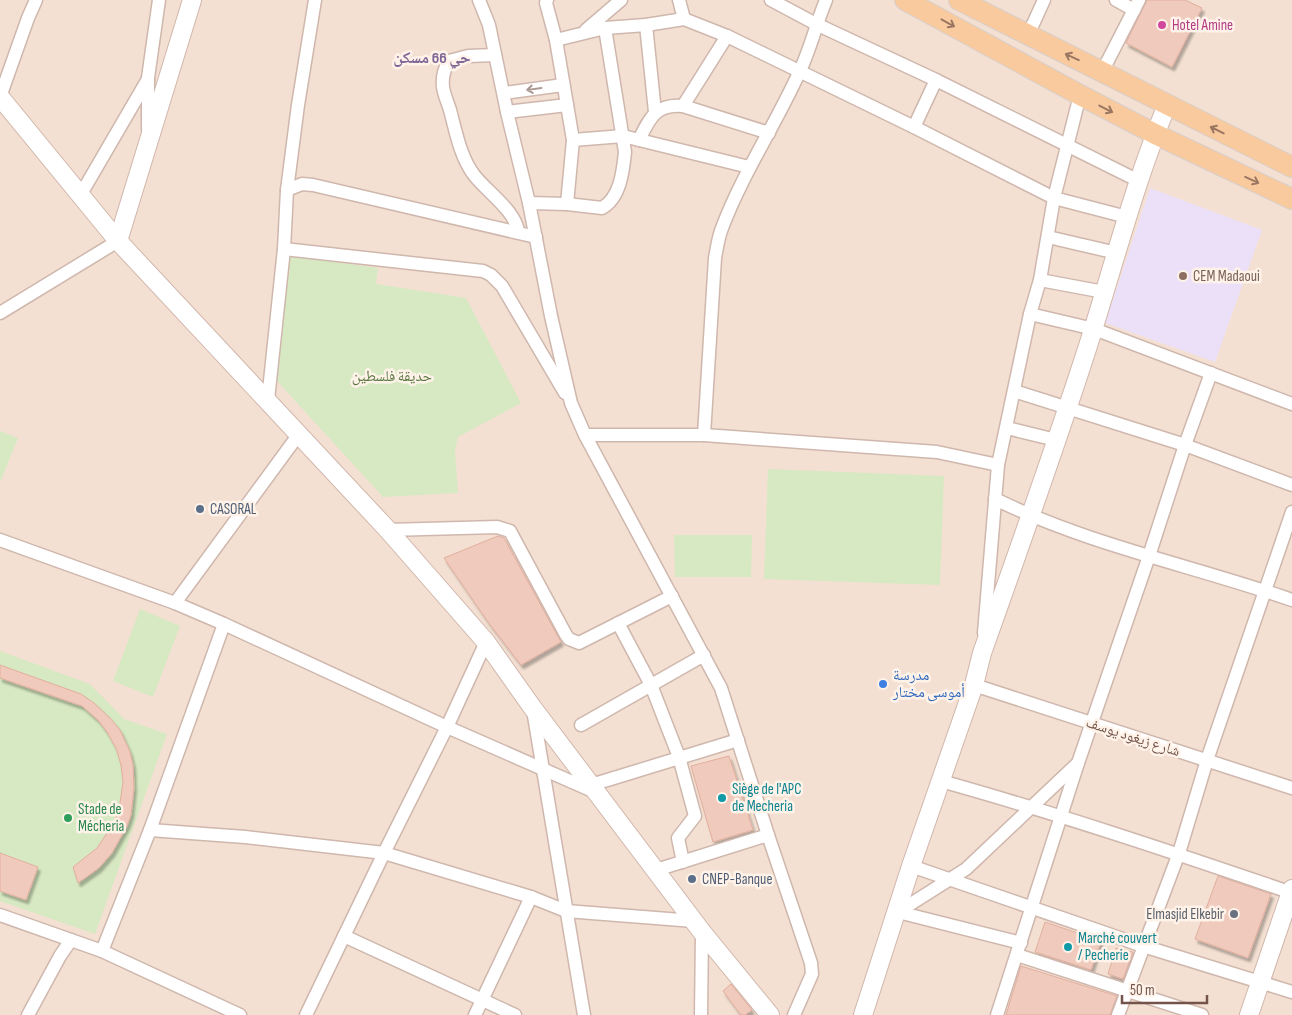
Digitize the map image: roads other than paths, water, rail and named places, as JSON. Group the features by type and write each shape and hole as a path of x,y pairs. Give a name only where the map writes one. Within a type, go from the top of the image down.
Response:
{"main road":[{"path":"118,241 192,0"},
{"path":"905,0 1155,134 1292,199"},
{"path":"959,0 1292,167"},
{"path":"0,97 118,241 388,530 486,642 532,707 698,926 770,1015"},
{"path":"863,1015 898,912 911,866 974,685 982,653 1068,409 1155,134 1167,105"},
{"path":"1249,1015 1292,891"}],"street":[{"path":"148,144 148,78 159,0"},
{"path":"268,400 284,249 287,190 298,105 315,0"},
{"path":"479,0 489,25 571,404"},
{"path":"547,0 546,3 556,40 573,140 567,204"},
{"path":"584,32 621,0"},
{"path":"678,0 684,19"},
{"path":"771,0 816,24 936,80 1140,181"},
{"path":"704,435 715,258 721,230 749,167 769,133 800,72 826,0"},
{"path":"1028,35 1044,0"},
{"path":"1102,72 1136,5 1116,0"},
{"path":"0,97 30,2"},
{"path":"556,40 605,28 646,25 684,19 727,36 1054,198 1128,217"},
{"path":"646,25 655,112"},
{"path":"529,203 567,204 602,208 614,198 623,169 625,152 605,28"},
{"path":"683,106 727,36"},
{"path":"495,55 468,56 448,62 444,68 443,87 458,140 466,160 480,183 514,218 518,226 518,232"},
{"path":"81,194 148,78"},
{"path":"914,127 936,80"},
{"path":"504,93 564,85"},
{"path":"982,653 998,464 1030,314 1040,280 1054,198 1080,95"},
{"path":"507,112 567,104"},
{"path":"639,140 648,121 655,112 673,105 683,106 769,133"},
{"path":"573,140 623,136 749,167"},
{"path":"287,190 302,184 313,186 536,237"},
{"path":"1048,237 1117,253"},
{"path":"0,313 118,241"},
{"path":"284,249 483,271 491,275 502,286 571,404 585,435 721,688 812,969 812,974 794,1015"},
{"path":"1040,280 1104,292"},
{"path":"1030,314 1094,329 1292,404"},
{"path":"997,1015 1078,763 1211,373"},
{"path":"1014,391 1185,445 1292,485"},
{"path":"1006,428 1056,440"},
{"path":"175,603 298,434"},
{"path":"585,435 704,435 937,452 998,464"},
{"path":"995,499 1030,516 1149,556 1292,600"},
{"path":"1118,1015 1179,854 1207,760 1292,512"},
{"path":"388,530 498,528 510,531 569,639 579,643 672,596"},
{"path":"0,540 175,603 543,770 594,789 679,757 738,740"},
{"path":"618,623 651,685 679,757 695,816 678,838 682,862"},
{"path":"102,951 150,830 224,624"},
{"path":"306,1015 384,853 448,727 486,642"},
{"path":"581,725 704,655"},
{"name":"شارع زيغود يوسف","path":"974,685 1292,788"},
{"path":"532,707 584,1015"},
{"path":"898,912 966,869 1078,763"},
{"path":"941,781 1032,806 1292,891"},
{"path":"150,830 245,837 384,853 531,897 566,911 698,926 701,1015"},
{"path":"656,870 768,835"},
{"path":"911,866 1143,946 1292,992"},
{"path":"475,1015 531,897"},
{"path":"898,912 1019,949 1127,990 1202,1015"},
{"path":"0,915 102,951 240,1015"},
{"path":"344,936 515,1015"},
{"path":"28,1015 60,956 71,940"}],"place":[{"name":"Hotel Amine","path":"1162,25"},
{"name":"CEM Madaoui","path":"1183,276"},
{"name":"CASORAL","path":"200,509"},
{"name":"مدرسة أموسى مختار","path":"883,684"},
{"name":"Siège de l'APC de Mecheria","path":"722,798"},
{"name":"Stade de Mécheria","path":"68,818"},
{"name":"CNEP-Banque","path":"692,879"},
{"name":"Elmasjid Elkebir","path":"1234,914"},
{"name":"Marché couvert / Pecherie","path":"1068,947"}],"district":[{"name":"حي 66 مسكن","path":"432,58"}],"park label":[{"name":"حديقة فلسطين","path":"392,376"}]}
